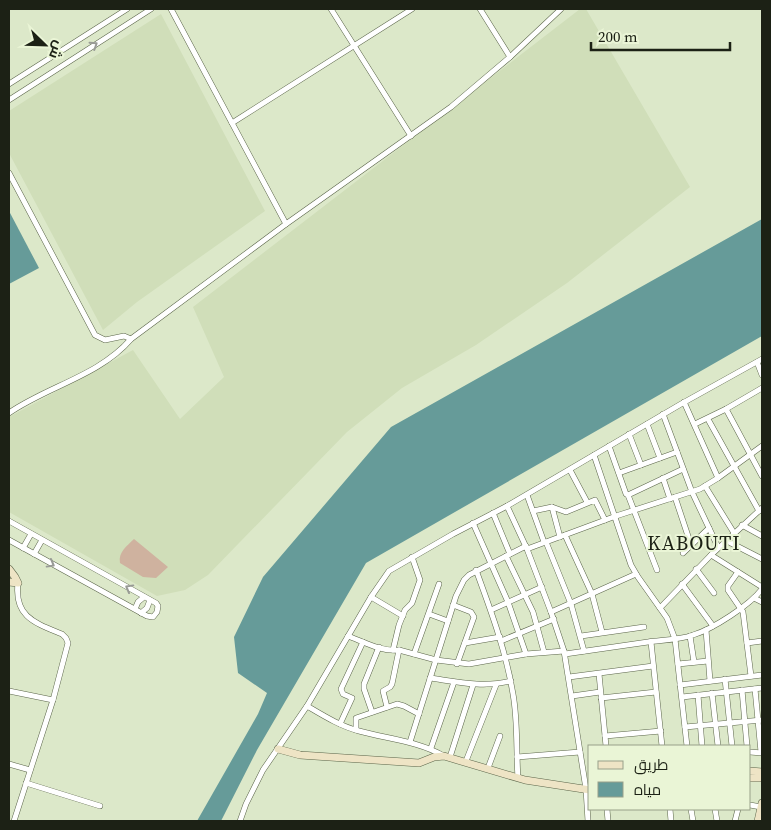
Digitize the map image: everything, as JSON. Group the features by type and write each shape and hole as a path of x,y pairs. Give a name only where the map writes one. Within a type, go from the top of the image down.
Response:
{"street":[{"path":"9,84 127,9"},
{"path":"9,100 151,9"},
{"path":"171,9 286,224"},
{"path":"331,9 411,136"},
{"path":"232,123 412,9"},
{"path":"480,9 510,57"},
{"path":"9,413 104,363 120,352 132,340 286,224 466,95 561,9"},
{"path":"9,172 95,335 105,340 124,336 132,340"},
{"path":"242,821 259,776 307,706 386,574 412,557 570,470 684,402 760,360 762,375"},
{"path":"695,424 762,388"},
{"path":"684,402 718,478"},
{"path":"726,409 762,476"},
{"path":"664,414 692,492 718,547"},
{"path":"660,608 725,540 761,509 734,467 709,421"},
{"path":"647,424 660,458"},
{"path":"629,434 641,465"},
{"path":"609,446 657,570"},
{"path":"410,742 453,605 464,580 476,570 526,547 692,492 718,478 762,446"},
{"path":"619,473 677,452"},
{"path":"594,455 636,574 667,618 675,639 687,745"},
{"path":"628,495 683,469"},
{"path":"570,470 587,502"},
{"path":"663,478 691,545"},
{"path":"705,486 734,533"},
{"path":"527,494 545,542 572,604 584,651"},
{"path":"533,511 552,507 566,512 596,500 604,520"},
{"path":"506,506 526,547 542,587 564,652 580,752 588,784"},
{"path":"552,507 563,536 592,594 602,632"},
{"path":"493,513 537,626 544,652"},
{"path":"9,521 157,604 157,612 153,617 141,613 9,540"},
{"path":"472,524 508,602 526,654"},
{"path":"742,525 761,533"},
{"path":"683,553 709,528"},
{"path":"24,548 31,534"},
{"path":"34,554 42,540"},
{"path":"725,540 762,559"},
{"path":"348,636 379,647 436,660 457,664 476,664 526,654 584,651 690,636 706,630 741,608 754,598 762,588 710,555"},
{"path":"387,707 383,691 392,684 397,631 405,610 412,603 420,580 412,557"},
{"path":"9,569 18,583 16,596 19,606 24,613 29,618 62,634 68,643 53,700 14,821"},
{"path":"696,569 714,593"},
{"path":"476,570 491,610 511,681 514,697 518,778"},
{"path":"738,572 728,586 728,590 744,615 751,676"},
{"path":"551,612 636,574"},
{"path":"9,582 18,583"},
{"path":"414,654 430,614 439,584"},
{"path":"682,584 713,626"},
{"path":"491,610 542,587"},
{"path":"371,597 403,616"},
{"path":"135,609 138,602 147,598"},
{"path":"141,613 147,608 147,598"},
{"path":"754,598 762,602"},
{"path":"453,605 474,615 457,664"},
{"path":"430,614 448,621"},
{"path":"465,643 500,639 554,619"},
{"path":"581,636 644,627"},
{"path":"706,630 710,681"},
{"path":"690,636 694,662"},
{"path":"747,643 762,641"},
{"path":"340,724 352,698 343,694 342,689 363,642"},
{"path":"651,642 662,745"},
{"path":"372,712 364,687 379,647"},
{"path":"678,664 708,661"},
{"path":"569,677 653,666"},
{"path":"599,674 606,745"},
{"path":"680,685 762,675"},
{"path":"430,678 473,685 511,681"},
{"path":"725,679 732,745"},
{"path":"431,748 454,682"},
{"path":"466,762 496,684"},
{"path":"447,756 473,685"},
{"path":"682,697 762,688"},
{"path":"755,689 762,753"},
{"path":"742,690 747,745"},
{"path":"9,691 53,700"},
{"path":"572,696 656,692"},
{"path":"712,694 718,745"},
{"path":"698,695 702,745"},
{"path":"356,730 356,718 387,707 399,705 419,714"},
{"path":"307,706 340,724 356,730 431,748 447,756 518,778 588,788"},
{"path":"685,727 760,721"},
{"path":"605,736 660,731"},
{"path":"488,768 500,736"},
{"path":"278,749 300,755 419,763 434,757 447,756"},
{"path":"517,757 580,752"},
{"path":"9,764 30,770"},
{"path":"26,784 100,806"},
{"path":"758,821 762,805"}],"shaded area":[{"path":"580,9 586,9 690,187 567,283 476,345 402,388 347,432 208,575 185,590 157,596 9,512 9,417 133,350 180,419 224,377 193,307"},
{"path":"161,14 265,211 137,302 103,330 9,153 9,111"},
{"path":"134,539 168,567 156,578 143,577 120,563 122,552"}],"water":[{"path":"9,211 39,268 9,284"},
{"path":"762,219 762,336 366,563 257,750 221,821 197,821 258,714 267,693 238,673 234,637 263,577 391,427"}],"district":[{"name":"KABOUTI","path":"694,543"}]}
